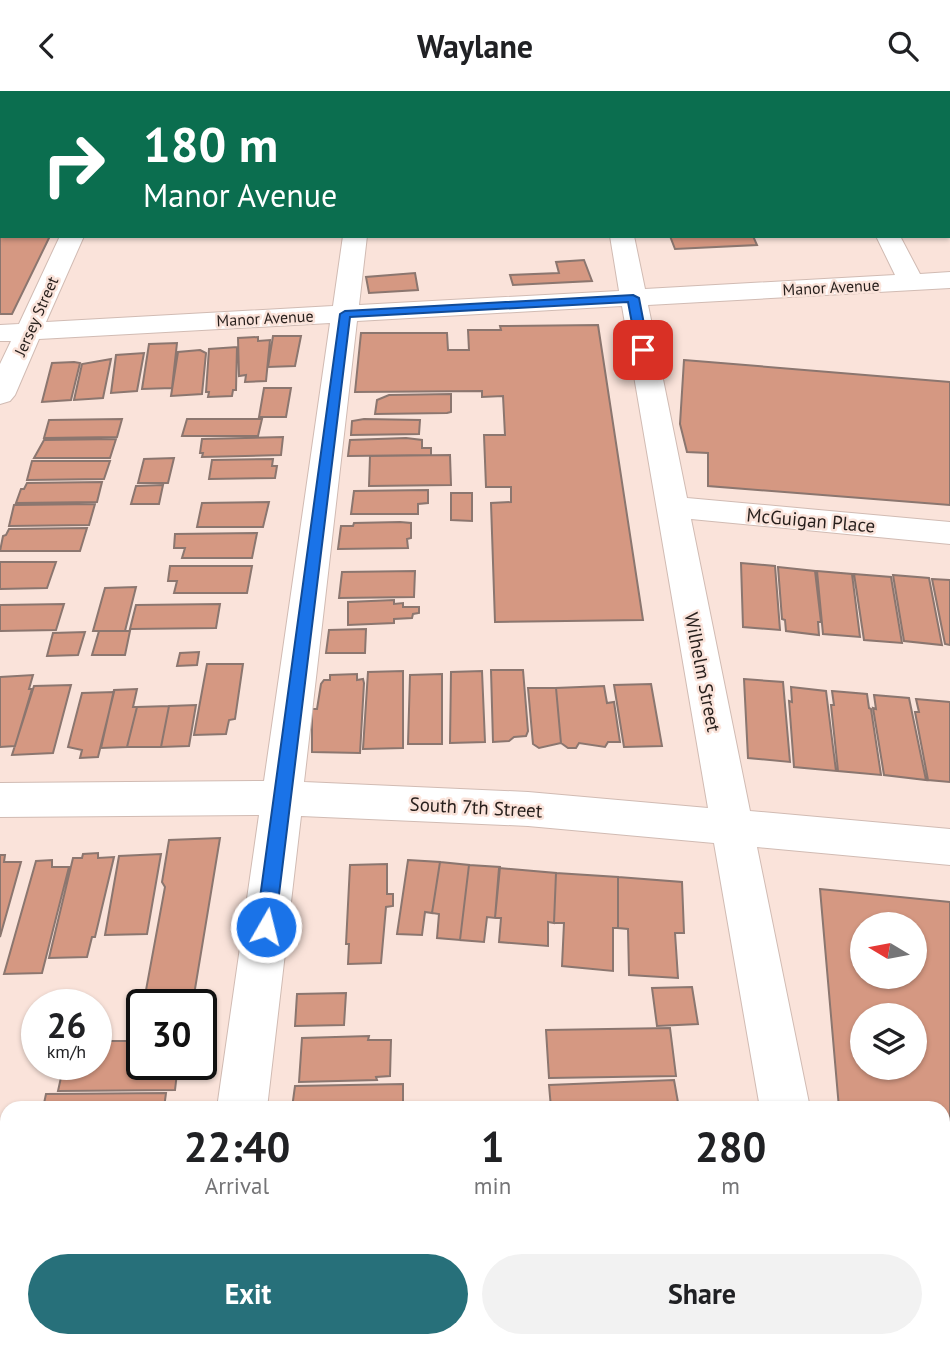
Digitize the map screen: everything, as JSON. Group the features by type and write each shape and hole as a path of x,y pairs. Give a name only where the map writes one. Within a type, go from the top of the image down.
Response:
{"street":[{"name":"Jersey Street","path":"0,395 71,238"},
{"path":"243,1101 355,238"},
{"name":"Wilhelm Street","path":"622,238 784,1101"},
{"path":"889,238 911,282"},
{"name":"Manor Avenue","path":"0,333 950,280"},
{"name":"McGuigan Place","path":"671,507 950,533"},
{"name":"South 7th Street","path":"0,800 282,798 528,809 732,825 950,847"}],"building":[{"path":"0,238 49,238 12,314 0,314"},
{"path":"671,238 754,238 757,245 675,249"},
{"path":"584,260 592,281 513,285 510,275 559,273 556,262"},
{"path":"415,273 418,290 369,293 366,277"},
{"path":"598,325 643,620 495,622 491,503 511,502 511,487 486,487 484,435 505,435 503,396 482,397 482,391 355,392 361,333 447,333 448,350 469,350 468,330 501,330 500,326"},
{"path":"273,336 301,336 295,366 268,367"},
{"path":"258,337 258,341 270,340 266,381 245,382 246,375 239,376 238,338"},
{"path":"177,343 172,388 142,389 149,344"},
{"path":"237,347 236,390 233,390 232,396 208,397 209,392 206,392 209,349"},
{"path":"200,350 206,353 202,394 171,396 178,352"},
{"path":"144,353 137,391 111,393 116,355"},
{"path":"111,359 103,398 74,400 82,364"},
{"path":"684,360 950,382 950,505 708,486 708,453 687,452 680,424"},
{"path":"52,363 80,363 71,400 42,402"},
{"path":"264,388 291,388 286,417 259,417"},
{"path":"451,394 451,412 375,414 377,400 389,395"},
{"path":"122,419 117,437 44,438 49,420"},
{"path":"187,419 262,419 258,436 182,436"},
{"path":"420,420 419,434 351,435 352,421"},
{"path":"283,437 281,455 202,457 203,453 200,453 202,439"},
{"path":"116,439 110,458 34,458 44,440"},
{"path":"350,440 422,440 422,448 431,448 431,455 348,456"},
{"path":"450,455 451,485 369,486 370,456"},
{"path":"174,458 168,483 138,483 144,459"},
{"path":"273,459 272,466 277,466 275,478 209,479 212,460"},
{"path":"32,461 110,461 104,479 27,480"},
{"path":"102,482 97,502 16,503 21,489 24,489 27,483"},
{"path":"163,485 159,504 131,504 136,486"},
{"path":"428,490 428,503 418,504 418,514 351,514 354,491"},
{"path":"451,493 472,493 472,521 451,520"},
{"path":"269,502 263,527 197,527 202,503"},
{"path":"95,504 89,525 9,526 14,505"},
{"path":"354,523 411,523 408,548 338,549 341,526 353,526"},
{"path":"87,528 80,551 0,551 3,536 9,529"},
{"path":"257,533 252,558 182,558 185,548 174,548 175,534"},
{"path":"0,562 56,562 47,588 0,589"},
{"path":"741,563 775,566 780,630 743,627"},
{"path":"170,566 252,566 247,593 174,593 177,581 168,581"},
{"path":"778,567 815,571 821,622 818,622 819,635 786,631 785,620 782,619"},
{"path":"415,571 414,597 339,598 342,572"},
{"path":"817,571 852,574 860,637 823,634"},
{"path":"854,574 891,577 902,643 864,640"},
{"path":"893,575 929,578 942,645 904,641"},
{"path":"932,579 950,580 950,645 945,644"},
{"path":"136,587 125,631 93,631 105,588"},
{"path":"394,600 394,604 403,603 403,607 419,607 419,613 413,614 412,618 394,619 394,623 348,625 348,602"},
{"path":"64,604 56,630 0,631 0,605"},
{"path":"220,604 216,628 130,629 136,605"},
{"path":"366,629 365,653 326,653 329,630"},
{"path":"99,631 130,631 125,655 92,655"},
{"path":"85,632 78,655 47,656 53,633"},
{"path":"199,652 197,665 177,666 180,653"},
{"path":"207,664 243,664 235,719 229,720 226,734 194,735"},
{"path":"491,670 523,670 528,731 526,736 493,742"},
{"path":"403,671 403,748 363,749 368,672"},
{"path":"482,671 485,742 450,743 451,672"},
{"path":"357,674 357,680 363,679 364,683 360,753 312,752 312,709 317,709 321,684 324,680 330,680 330,675"},
{"path":"442,674 442,744 408,744 410,675"},
{"path":"33,675 29,689 32,689 15,746 0,747 0,677"},
{"path":"744,679 783,682 790,762 748,758"},
{"path":"651,684 662,746 624,747 614,685"},
{"path":"71,685 53,753 12,755 34,686"},
{"path":"604,686 607,703 614,702 620,742 608,742 605,747 579,743 576,748 568,748 561,743 556,688"},
{"path":"791,687 826,691 836,771 794,767 789,701 792,702"},
{"path":"528,688 556,688 561,743 539,748 533,744"},
{"path":"137,689 133,707 137,707 127,747 101,748 114,690"},
{"path":"832,691 867,694 881,775 838,771"},
{"path":"114,692 98,757 80,758 82,750 68,747 82,693"},
{"path":"874,695 909,698 926,780 884,775 873,708 876,709"},
{"path":"916,699 950,702 950,782 928,780 915,712 919,712"},
{"path":"196,705 189,746 161,747 169,706"},
{"path":"169,706 161,747 127,747 137,707"},
{"path":"220,838 195,989 146,989 165,887 162,882 169,840"},
{"path":"98,853 98,858 114,857 95,937 92,937 87,957 49,958 73,858"},
{"path":"161,854 147,934 105,935 119,856"},
{"path":"0,855 5,855 4,862 21,862 0,937"},
{"path":"52,860 52,867 69,867 42,973 4,974 36,861"},
{"path":"408,860 440,862 432,913 425,912 422,935 397,934"},
{"path":"440,862 469,865 460,940 437,938 439,914 432,913"},
{"path":"387,864 387,894 393,894 393,906 386,907 381,963 348,964 349,944 346,944 350,865"},
{"path":"469,865 500,867 495,918 487,917 484,942 460,940"},
{"path":"499,868 556,873 554,923 548,922 548,946 499,942 501,918 495,918"},
{"path":"556,873 618,877 618,928 613,928 613,971 562,966 564,923 554,923"},
{"path":"618,877 682,882 684,933 675,933 678,978 629,975 628,929 618,928"},
{"path":"820,889 950,902 950,1101 838,1101"},
{"path":"692,987 698,1024 657,1026 652,988"},
{"path":"346,993 344,1025 295,1026 297,994"},
{"path":"670,1028 676,1076 549,1078 546,1030"},
{"path":"369,1036 368,1040 391,1040 390,1076 376,1077 377,1080 299,1082 302,1038"},
{"path":"112,1041 126,1041 126,1080 176,1080 175,1090 58,1091 60,1080 112,1080"},
{"path":"674,1080 678,1101 550,1101 549,1085"},
{"path":"403,1084 403,1101 293,1101 295,1086"},
{"path":"166,1093 165,1101 44,1101 46,1094"}],"route":[{"path":"266,927 345,314 633,298 643,350"}]}
